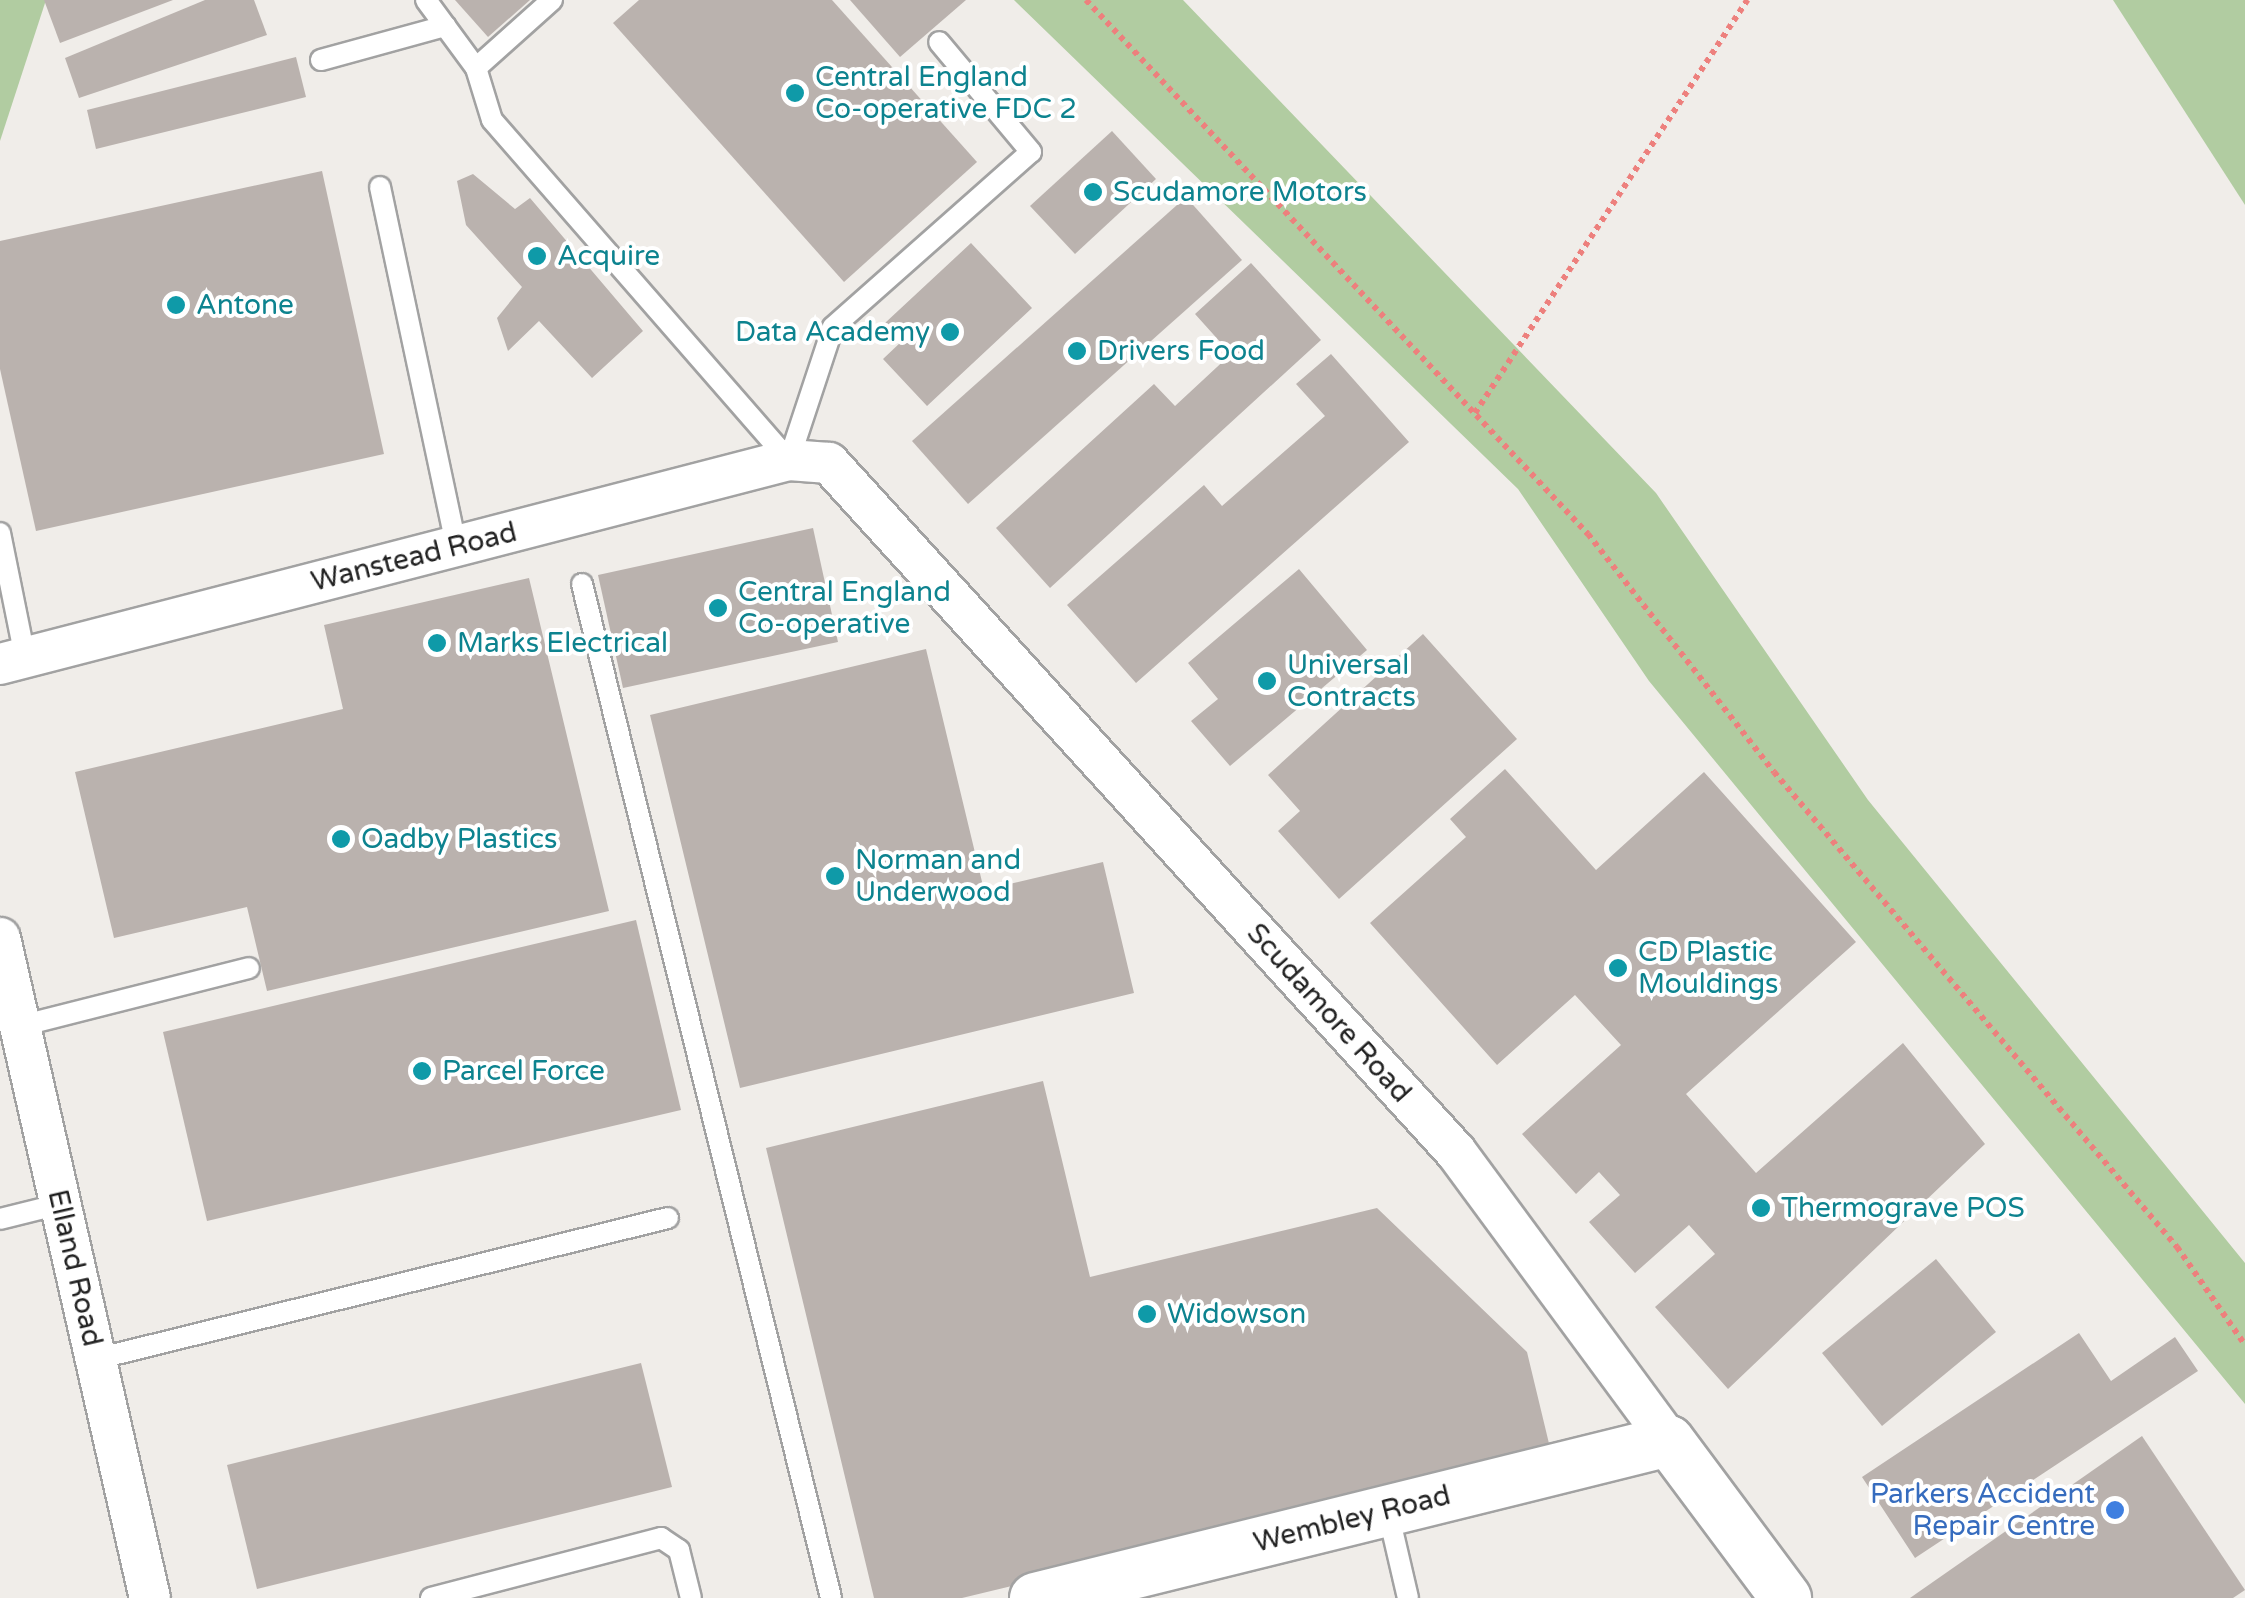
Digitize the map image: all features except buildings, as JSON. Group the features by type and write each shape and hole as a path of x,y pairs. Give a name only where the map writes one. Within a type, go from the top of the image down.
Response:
{"street":[{"name":"Wanstead Road","path":"13,660 788,460 829,462"},
{"name":"Scudamore Road","path":"829,462 1456,1152 1786,1598"},
{"name":"Elland Road","path":"0,938 150,1598"},
{"name":"Wembley Road","path":"1036,1598 1670,1441"}],"lane":[{"path":"426,0 476,68 492,120 788,460"},
{"path":"476,68 552,0"},
{"path":"321,60 444,26"},
{"path":"788,460 833,327 1031,152 939,42"},
{"path":"380,188 456,546"},
{"path":"0,533 13,660"},
{"path":"582,584 831,1598"},
{"path":"20,1026 250,968"},
{"path":"0,1219 60,1204"},
{"path":"96,1359 668,1218"},
{"path":"1388,1510 1408,1598"},
{"path":"431,1598 661,1538 679,1550 691,1598"}],"path":[{"path":"1086,0 1588,534 1774,772 2176,1248 2245,1344"},
{"path":"1475,413 1747,0"}],"green space":[{"path":"0,0 46,0 0,141"},
{"path":"1014,0 1183,0 1656,493 1868,800 2245,1263 2245,1404 1649,681 1518,489"},
{"path":"2113,0 2245,0 2245,205"}],"place":[{"name":"Central England Co-operative FDC 2","path":"795,93"},
{"name":"Scudamore Motors","path":"1093,192"},
{"name":"Acquire","path":"537,256"},
{"name":"Antone","path":"176,305"},
{"name":"Data Academy","path":"950,332"},
{"name":"Drivers Food","path":"1077,351"},
{"name":"Central England Co-operative","path":"718,608"},
{"name":"Marks Electrical","path":"437,643"},
{"name":"Universal Contracts","path":"1267,681"},
{"name":"Oadby Plastics","path":"341,839"},
{"name":"Norman and Underwood","path":"835,876"},
{"name":"CD Plastic Mouldings","path":"1618,968"},
{"name":"Parcel Force","path":"422,1071"},
{"name":"Thermograve POS","path":"1761,1208"},
{"name":"Widowson","path":"1147,1314"},
{"name":"Parkers Accident Repair Centre","path":"2115,1510"}]}
